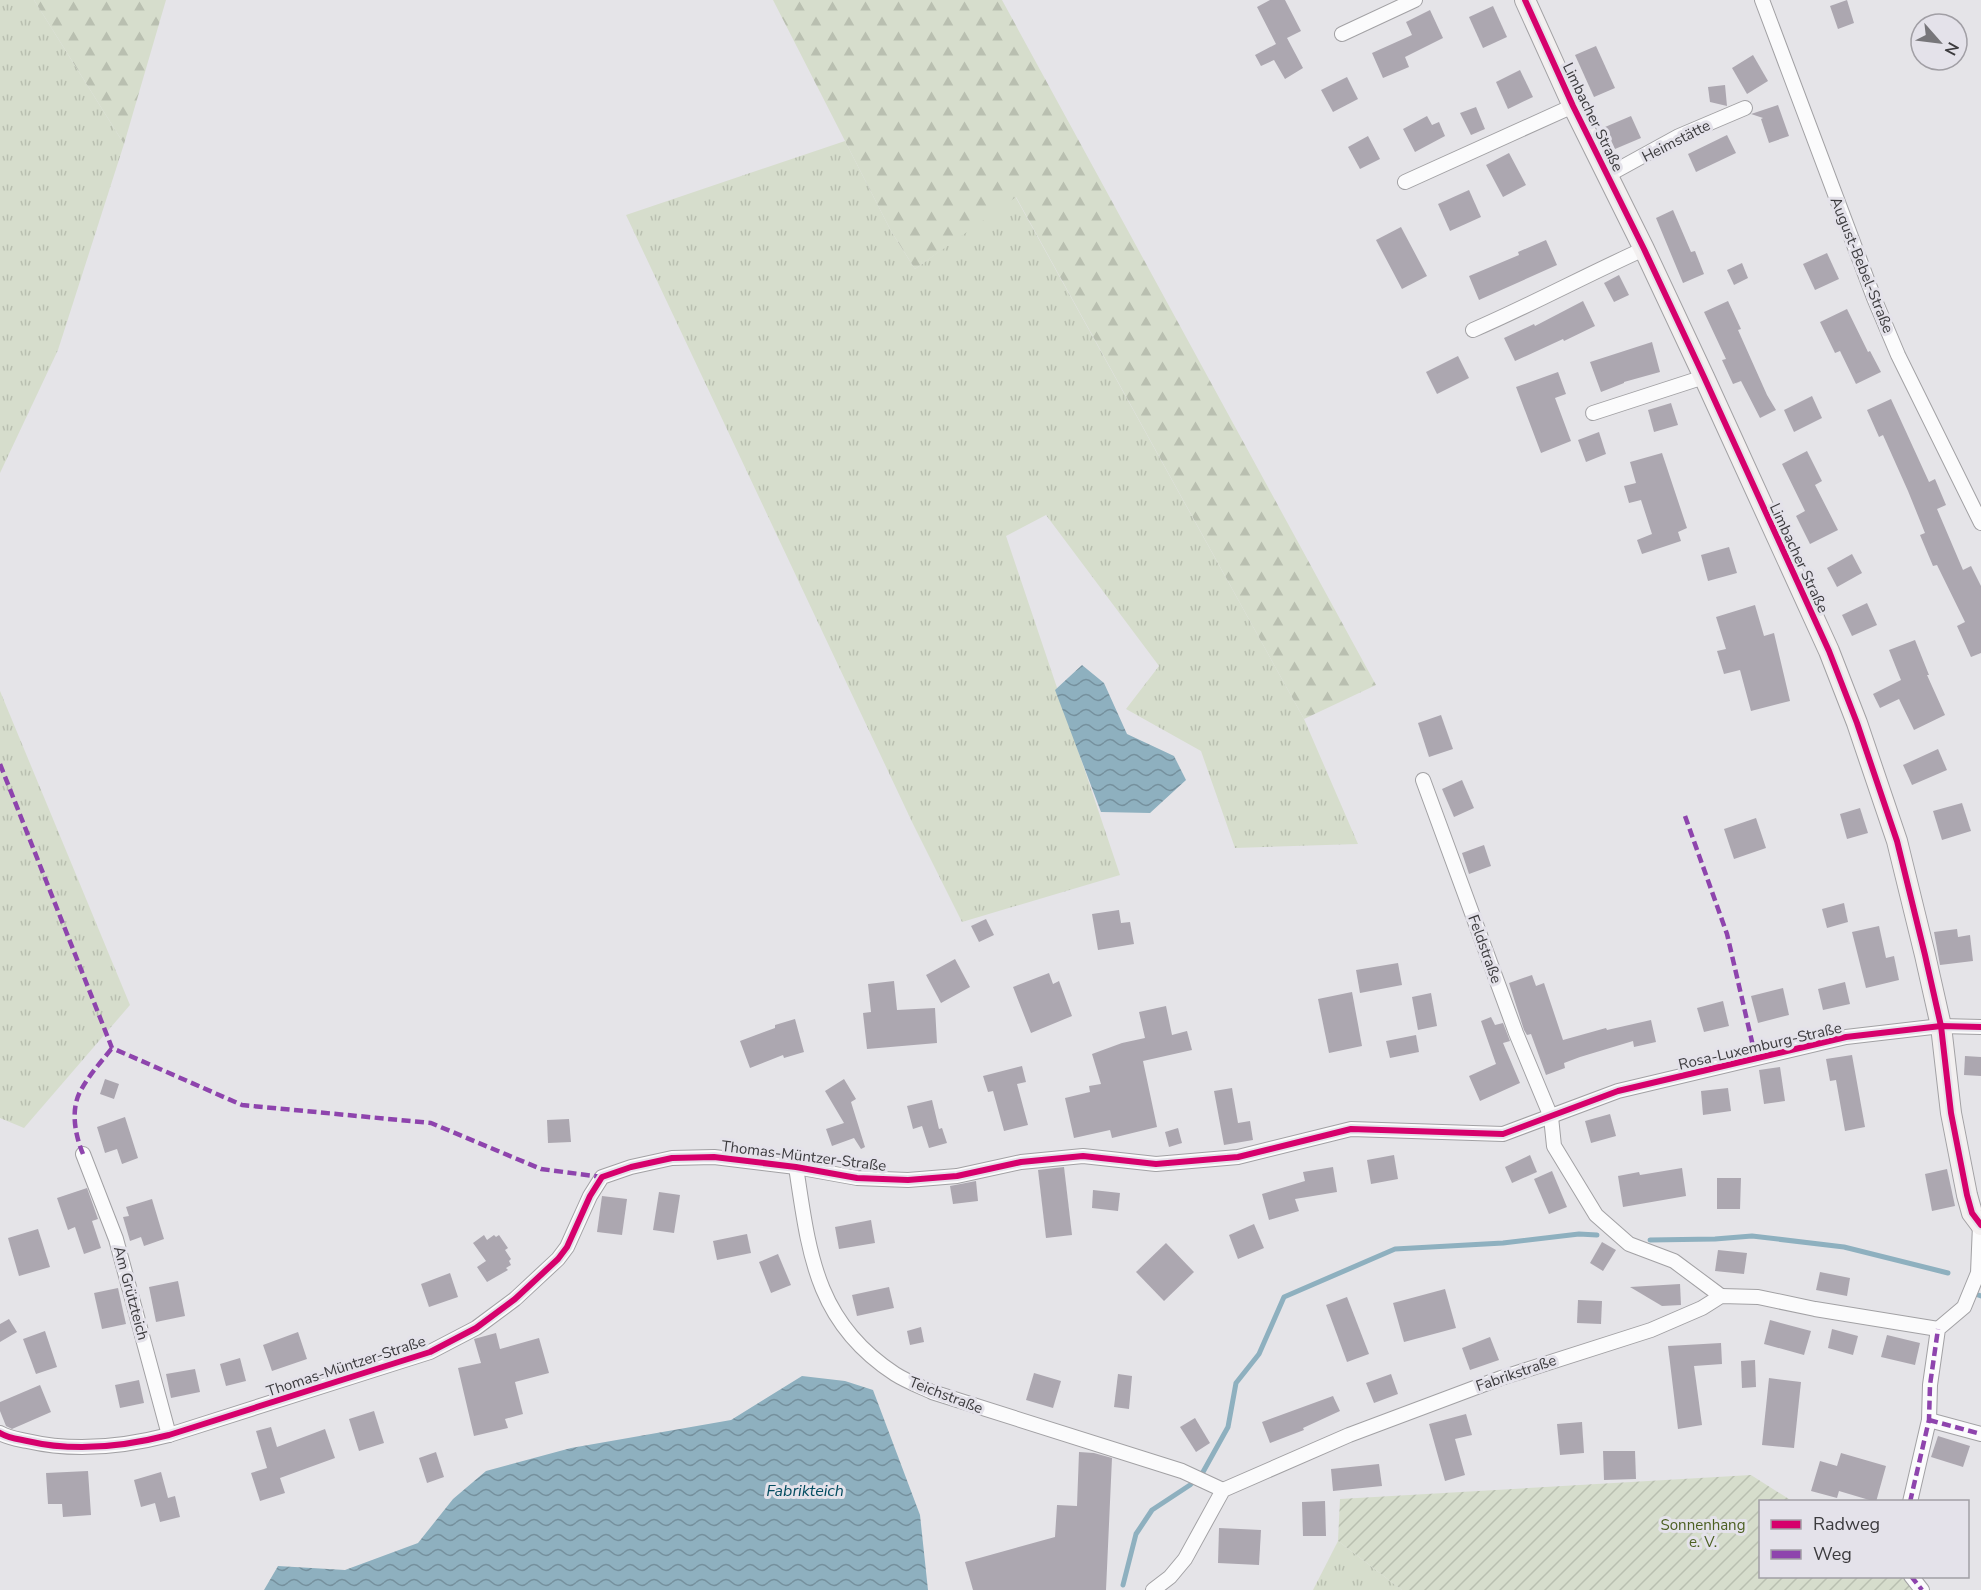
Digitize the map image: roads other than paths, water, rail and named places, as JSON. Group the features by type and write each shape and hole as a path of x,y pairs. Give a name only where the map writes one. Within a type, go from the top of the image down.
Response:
{"street":[{"path":"1342,34 1415,0"},
{"name":"August-Bebel-Straße","path":"1762,0 1874,298 1898,355 1981,523"},
{"name":"Limbacher Straße","path":"1527,1 1573,106 1704,377 1829,651 1857,723 1897,841 1941,1026 1951,1113 1967,1195 1972,1213 1980,1225"},
{"name":"Limbacher Straße","path":"1405,182 1573,106"},
{"name":"Heimstätte","path":"1608,175 1679,136 1745,108"},
{"path":"1473,330 1644,249"},
{"path":"1593,413 1704,377"},
{"name":"Feldstraße","path":"1423,780 1516,1033 1551,1117"},
{"name":"Rosa-Luxemburg-Straße","path":"1551,1117 1618,1091 1846,1037 1941,1026 1981,1028"},
{"path":"1551,1117 1554,1146 1596,1215 1629,1244 1674,1261 1722,1296 1758,1297 1815,1309 1938,1329"},
{"name":"Thomas-Müntzer-Straße","path":"0,1433 46,1446 98,1447 137,1443 170,1435 430,1352 476,1328 515,1299 558,1259 567,1247 590,1196 602,1177 672,1158 714,1157 796,1167 857,1178 908,1180 957,1176 1021,1162 1083,1156 1156,1164 1238,1157 1351,1129 1503,1134 1551,1117"},
{"name":"Am Grützteich","path":"83,1154 116,1239 170,1435"},
{"name":"Teichstraße","path":"796,1167 808,1246 822,1291 842,1324 871,1356 896,1375 932,1392 1182,1471 1223,1490"},
{"path":"1910,1500 1929,1420 1930,1385 1938,1329 1964,1307 1978,1274 1980,1225"},
{"name":"Fabrikstraße","path":"1223,1490 1348,1436 1501,1378 1651,1330 1702,1308 1722,1296"},
{"path":"1929,1420 1981,1434"},
{"path":"1153,1590 1170,1577 1185,1559 1223,1490"},
{"path":"1913,1578 1922,1590"}],"water":[{"path":"1082,665 1104,683 1127,734 1174,756 1186,780 1150,813 1101,812 1055,690"},
{"name":"Fabrikteich","path":"802,1376 845,1381 873,1390 920,1515 928,1590 264,1590 278,1566 345,1570 418,1543 453,1499 486,1471 571,1448 731,1420"}],"waterway":[{"path":"1123,1585 1136,1534 1152,1510 1190,1485 1203,1472 1228,1427 1236,1383 1259,1354 1284,1297 1395,1249 1503,1243 1579,1234 1597,1235"},
{"path":"1650,1240 1752,1236 1844,1247 1948,1273"}],"park label":[{"name":"Sonnenhang e. V.","path":"1703,1534"}]}
